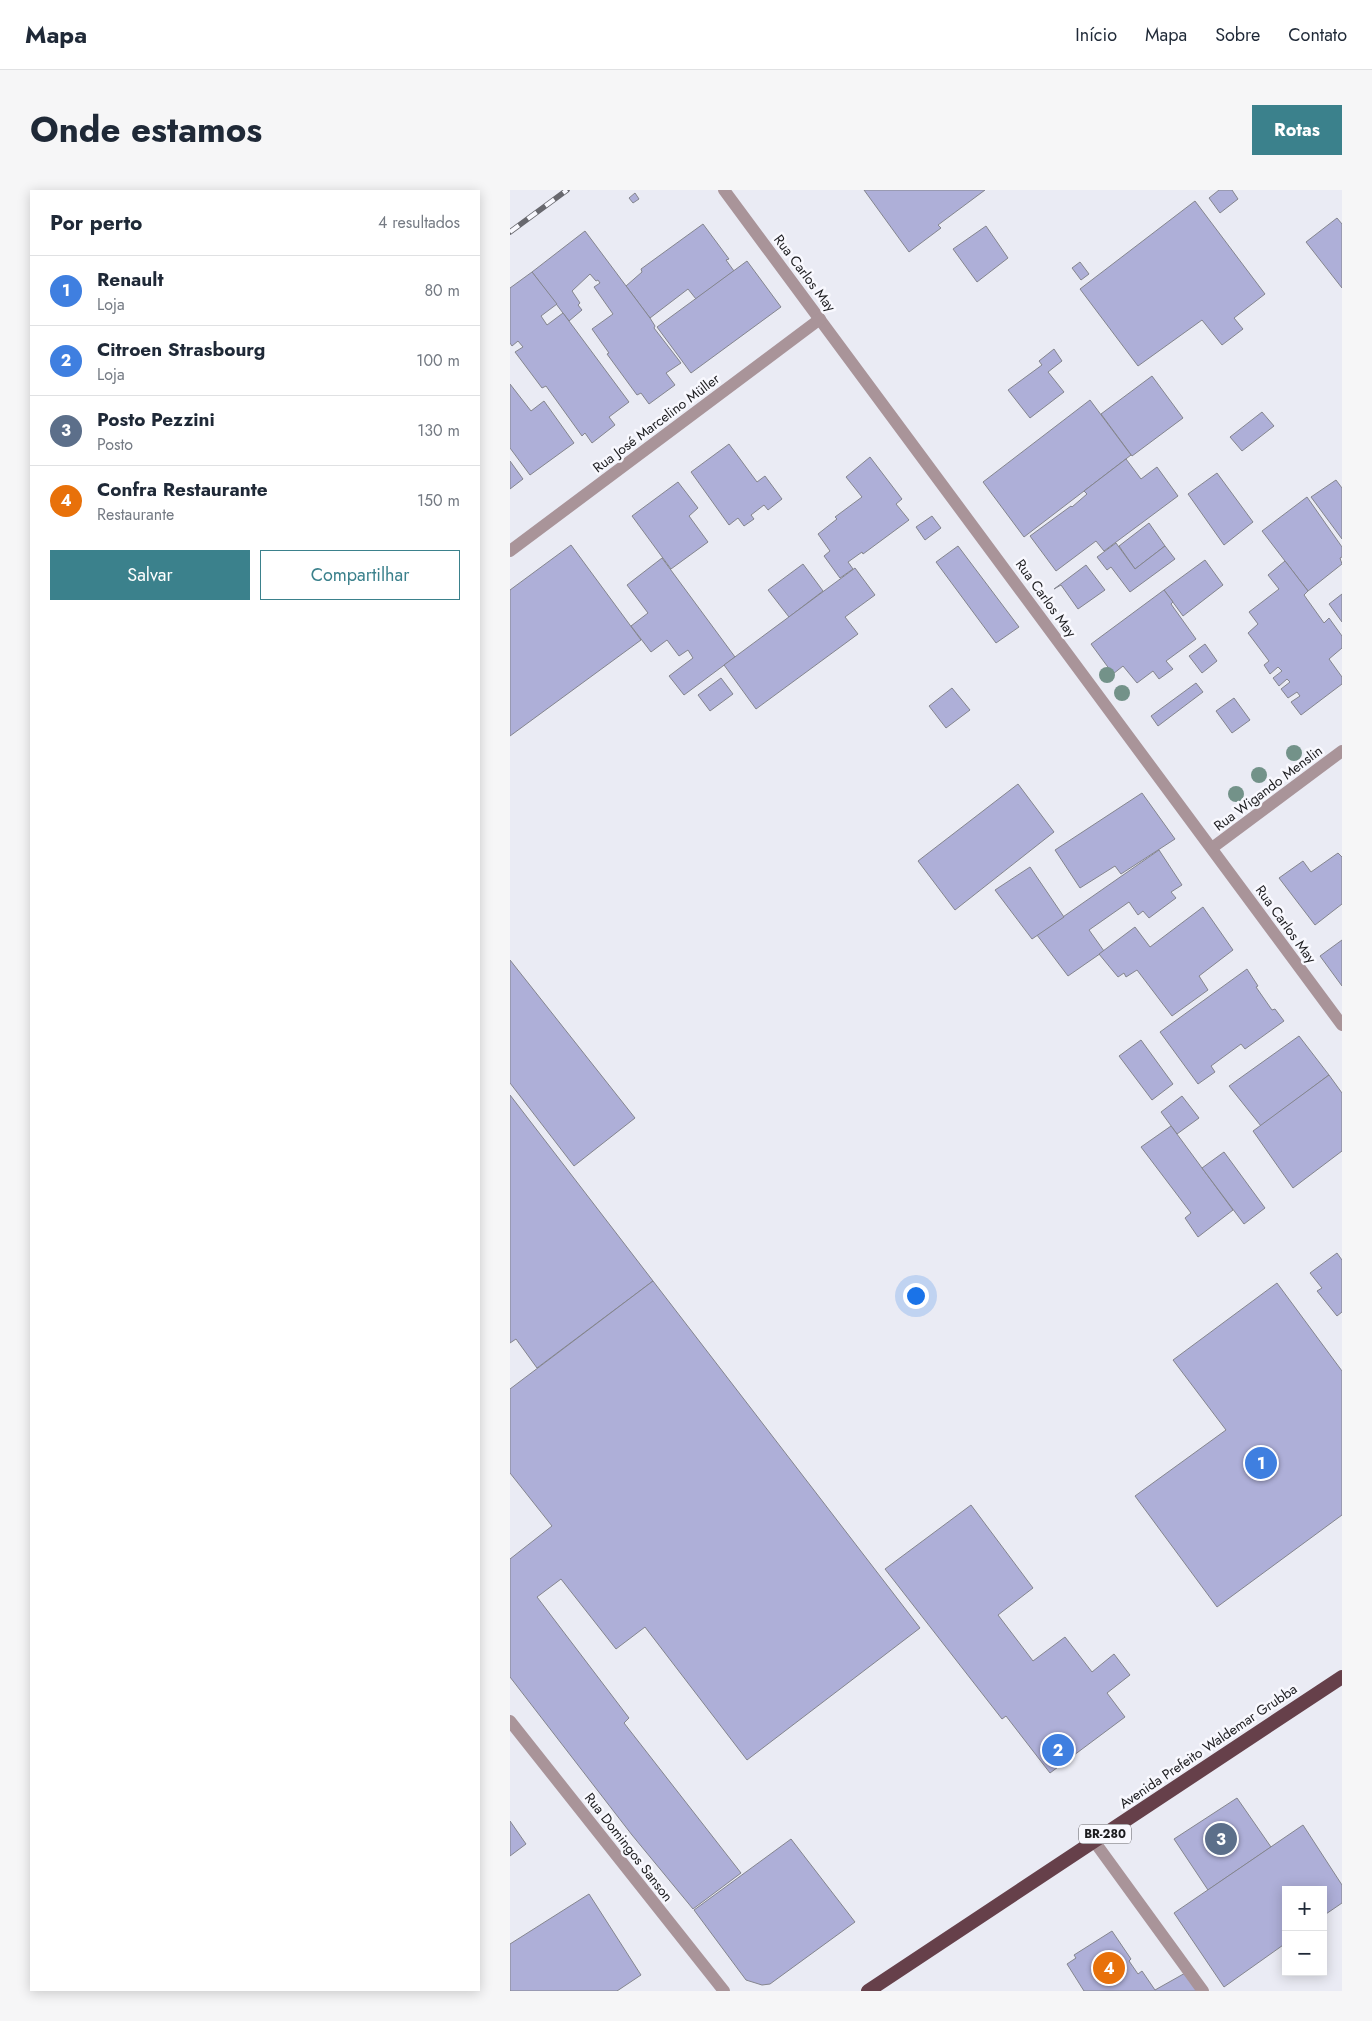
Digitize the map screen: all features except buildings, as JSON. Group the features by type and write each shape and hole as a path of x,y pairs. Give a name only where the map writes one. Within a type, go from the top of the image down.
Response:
{"highway":[{"name":"Avenida Prefeito Waldemar Grubba","path":"868,1991 1342,1677"}],"street":[{"name":"Rua Carlos May","path":"724,190 1342,1025"},
{"name":"Rua José Marcelino Müller","path":"510,551 820,318"},
{"name":"Rua Wigando Menslin","path":"1212,848 1342,751"},
{"name":"Rua Domingos Sanson","path":"510,1721 724,1991"},
{"path":"1094,1841 1203,1991"}],"railway":[{"path":"510,232 567,190"}],"place":[{"name":"Renault","path":"1261,1463"},
{"name":"Citroen Strasbourg","path":"1058,1750"},
{"name":"Posto Pezzini","path":"1221,1839"},
{"name":"Confra Restaurante","path":"1109,1968"}]}
